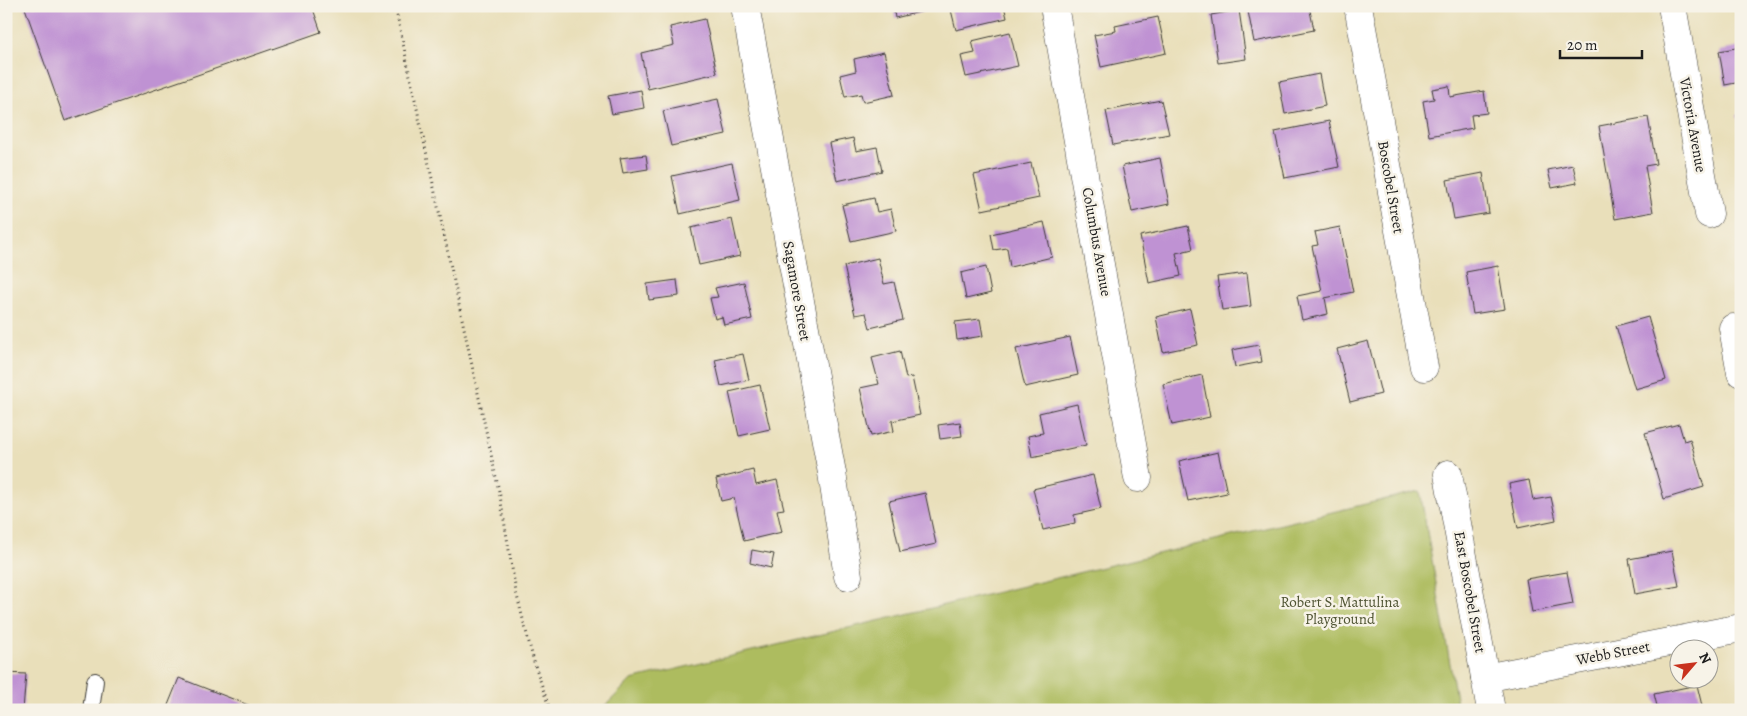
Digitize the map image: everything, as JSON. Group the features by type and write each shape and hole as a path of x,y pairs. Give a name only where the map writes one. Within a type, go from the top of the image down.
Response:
{"street":[{"name":"Sagamore Street","path":"745,6 832,473 848,576"},
{"name":"Columbus Avenue","path":"1054,6 1138,478"},
{"name":"Boscobel Street","path":"1358,6 1424,367"},
{"name":"Victoria Avenue","path":"1672,6 1709,214"},
{"path":"1733,328 1741,373"},
{"name":"East Boscobel Street","path":"1448,474 1491,710"},
{"name":"Webb Street","path":"1485,678 1741,628"}],"lane":[{"path":"91,710 95,681"}],"path":[{"path":"395,6 500,496 516,592 534,662 550,710"}],"green space":[{"name":"Robert S. Mattulina Playground","path":"1420,491 1458,710 601,710 631,680"}],"building":[{"path":"29,6 312,6 321,32 65,121 25,8"},
{"path":"893,6 923,6 924,11 895,18"},
{"path":"950,6 1004,6 1007,18 956,30"},
{"path":"1247,6 1309,6 1314,30 1254,42"},
{"path":"1407,6 1426,6 1426,7 1407,10"},
{"path":"1239,10 1246,59 1218,63 1211,15"},
{"path":"1158,17 1166,53 1101,67 1094,35 1116,31 1115,26"},
{"path":"705,19 717,73 648,89 641,53 674,45 670,27"},
{"path":"1010,32 1018,66 966,77 961,56 975,53 972,41"},
{"path":"1741,47 1741,82 1725,85 1719,51"},
{"path":"884,52 894,95 863,102 861,94 845,97 840,75 856,71 854,59"},
{"path":"1319,74 1325,106 1285,114 1279,82"},
{"path":"1449,86 1450,97 1484,91 1487,113 1471,115 1473,128 1429,136 1423,101 1434,99 1432,89"},
{"path":"641,90 644,108 612,114 608,96"},
{"path":"718,99 726,134 671,146 663,111"},
{"path":"1161,100 1169,134 1113,145 1106,111"},
{"path":"1741,114 1741,128 1740,128 1737,115"},
{"path":"1648,117 1656,164 1645,166 1653,212 1615,219 1599,126"},
{"path":"1329,121 1339,167 1285,178 1275,132"},
{"path":"853,138 856,151 877,147 882,171 837,181 829,143"},
{"path":"646,155 648,169 623,173 620,158"},
{"path":"1160,158 1169,204 1132,212 1122,166"},
{"path":"732,163 740,200 680,214 672,176"},
{"path":"1031,163 1039,198 982,210 974,175"},
{"path":"1573,165 1577,183 1552,188 1548,170"},
{"path":"1483,173 1489,213 1454,219 1447,180"},
{"path":"874,198 877,212 891,209 896,231 851,241 842,205"},
{"path":"732,219 740,256 699,265 691,228"},
{"path":"1044,222 1052,257 1010,267 1007,248 994,250 991,234"},
{"path":"1188,226 1193,249 1176,253 1181,276 1149,283 1140,236"},
{"path":"1340,227 1353,292 1325,298 1328,314 1302,320 1297,296 1322,291 1312,246 1318,245 1315,232"},
{"path":"878,258 884,284 894,282 903,320 870,328 866,313 855,315 844,266"},
{"path":"1498,266 1505,309 1473,314 1466,272"},
{"path":"986,267 991,293 966,299 961,273"},
{"path":"1247,273 1251,306 1222,310 1217,277"},
{"path":"677,280 679,296 649,300 647,284"},
{"path":"744,282 752,319 724,325 722,317 715,319 710,298 718,297 715,288"},
{"path":"1190,309 1198,345 1163,352 1156,317"},
{"path":"1648,317 1666,380 1635,389 1616,326"},
{"path":"980,319 983,336 957,340 955,322"},
{"path":"1070,337 1078,375 1025,387 1016,349"},
{"path":"1368,341 1381,394 1350,402 1337,349"},
{"path":"1259,345 1262,362 1235,367 1232,350"},
{"path":"900,351 906,378 912,377 920,415 892,421 894,431 871,436 860,388 879,384 872,358"},
{"path":"743,354 749,380 721,386 715,360"},
{"path":"1202,375 1210,417 1172,425 1163,384"},
{"path":"760,385 770,429 739,436 729,392"},
{"path":"1077,404 1086,445 1032,457 1028,436 1043,433 1039,413"},
{"path":"960,422 962,436 940,439 938,425"},
{"path":"1679,424 1684,441 1690,439 1704,487 1664,499 1645,433"},
{"path":"1218,452 1227,493 1188,501 1179,461"},
{"path":"753,470 756,485 777,480 784,509 777,510 782,532 744,541 734,498 721,501 716,479"},
{"path":"1093,475 1101,509 1074,515 1075,523 1043,530 1033,489"},
{"path":"1529,480 1533,500 1551,497 1556,520 1518,528 1509,484"},
{"path":"925,493 936,544 900,552 889,501"},
{"path":"752,550 774,554 771,568 750,563"},
{"path":"1672,551 1679,586 1635,594 1629,559"},
{"path":"1567,572 1573,604 1532,612 1526,579"},
{"path":"6,673 26,674 23,710 6,710"},
{"path":"179,678 261,710 166,710"},
{"path":"1683,688 1698,688 1703,710 1658,710 1654,694"}]}
